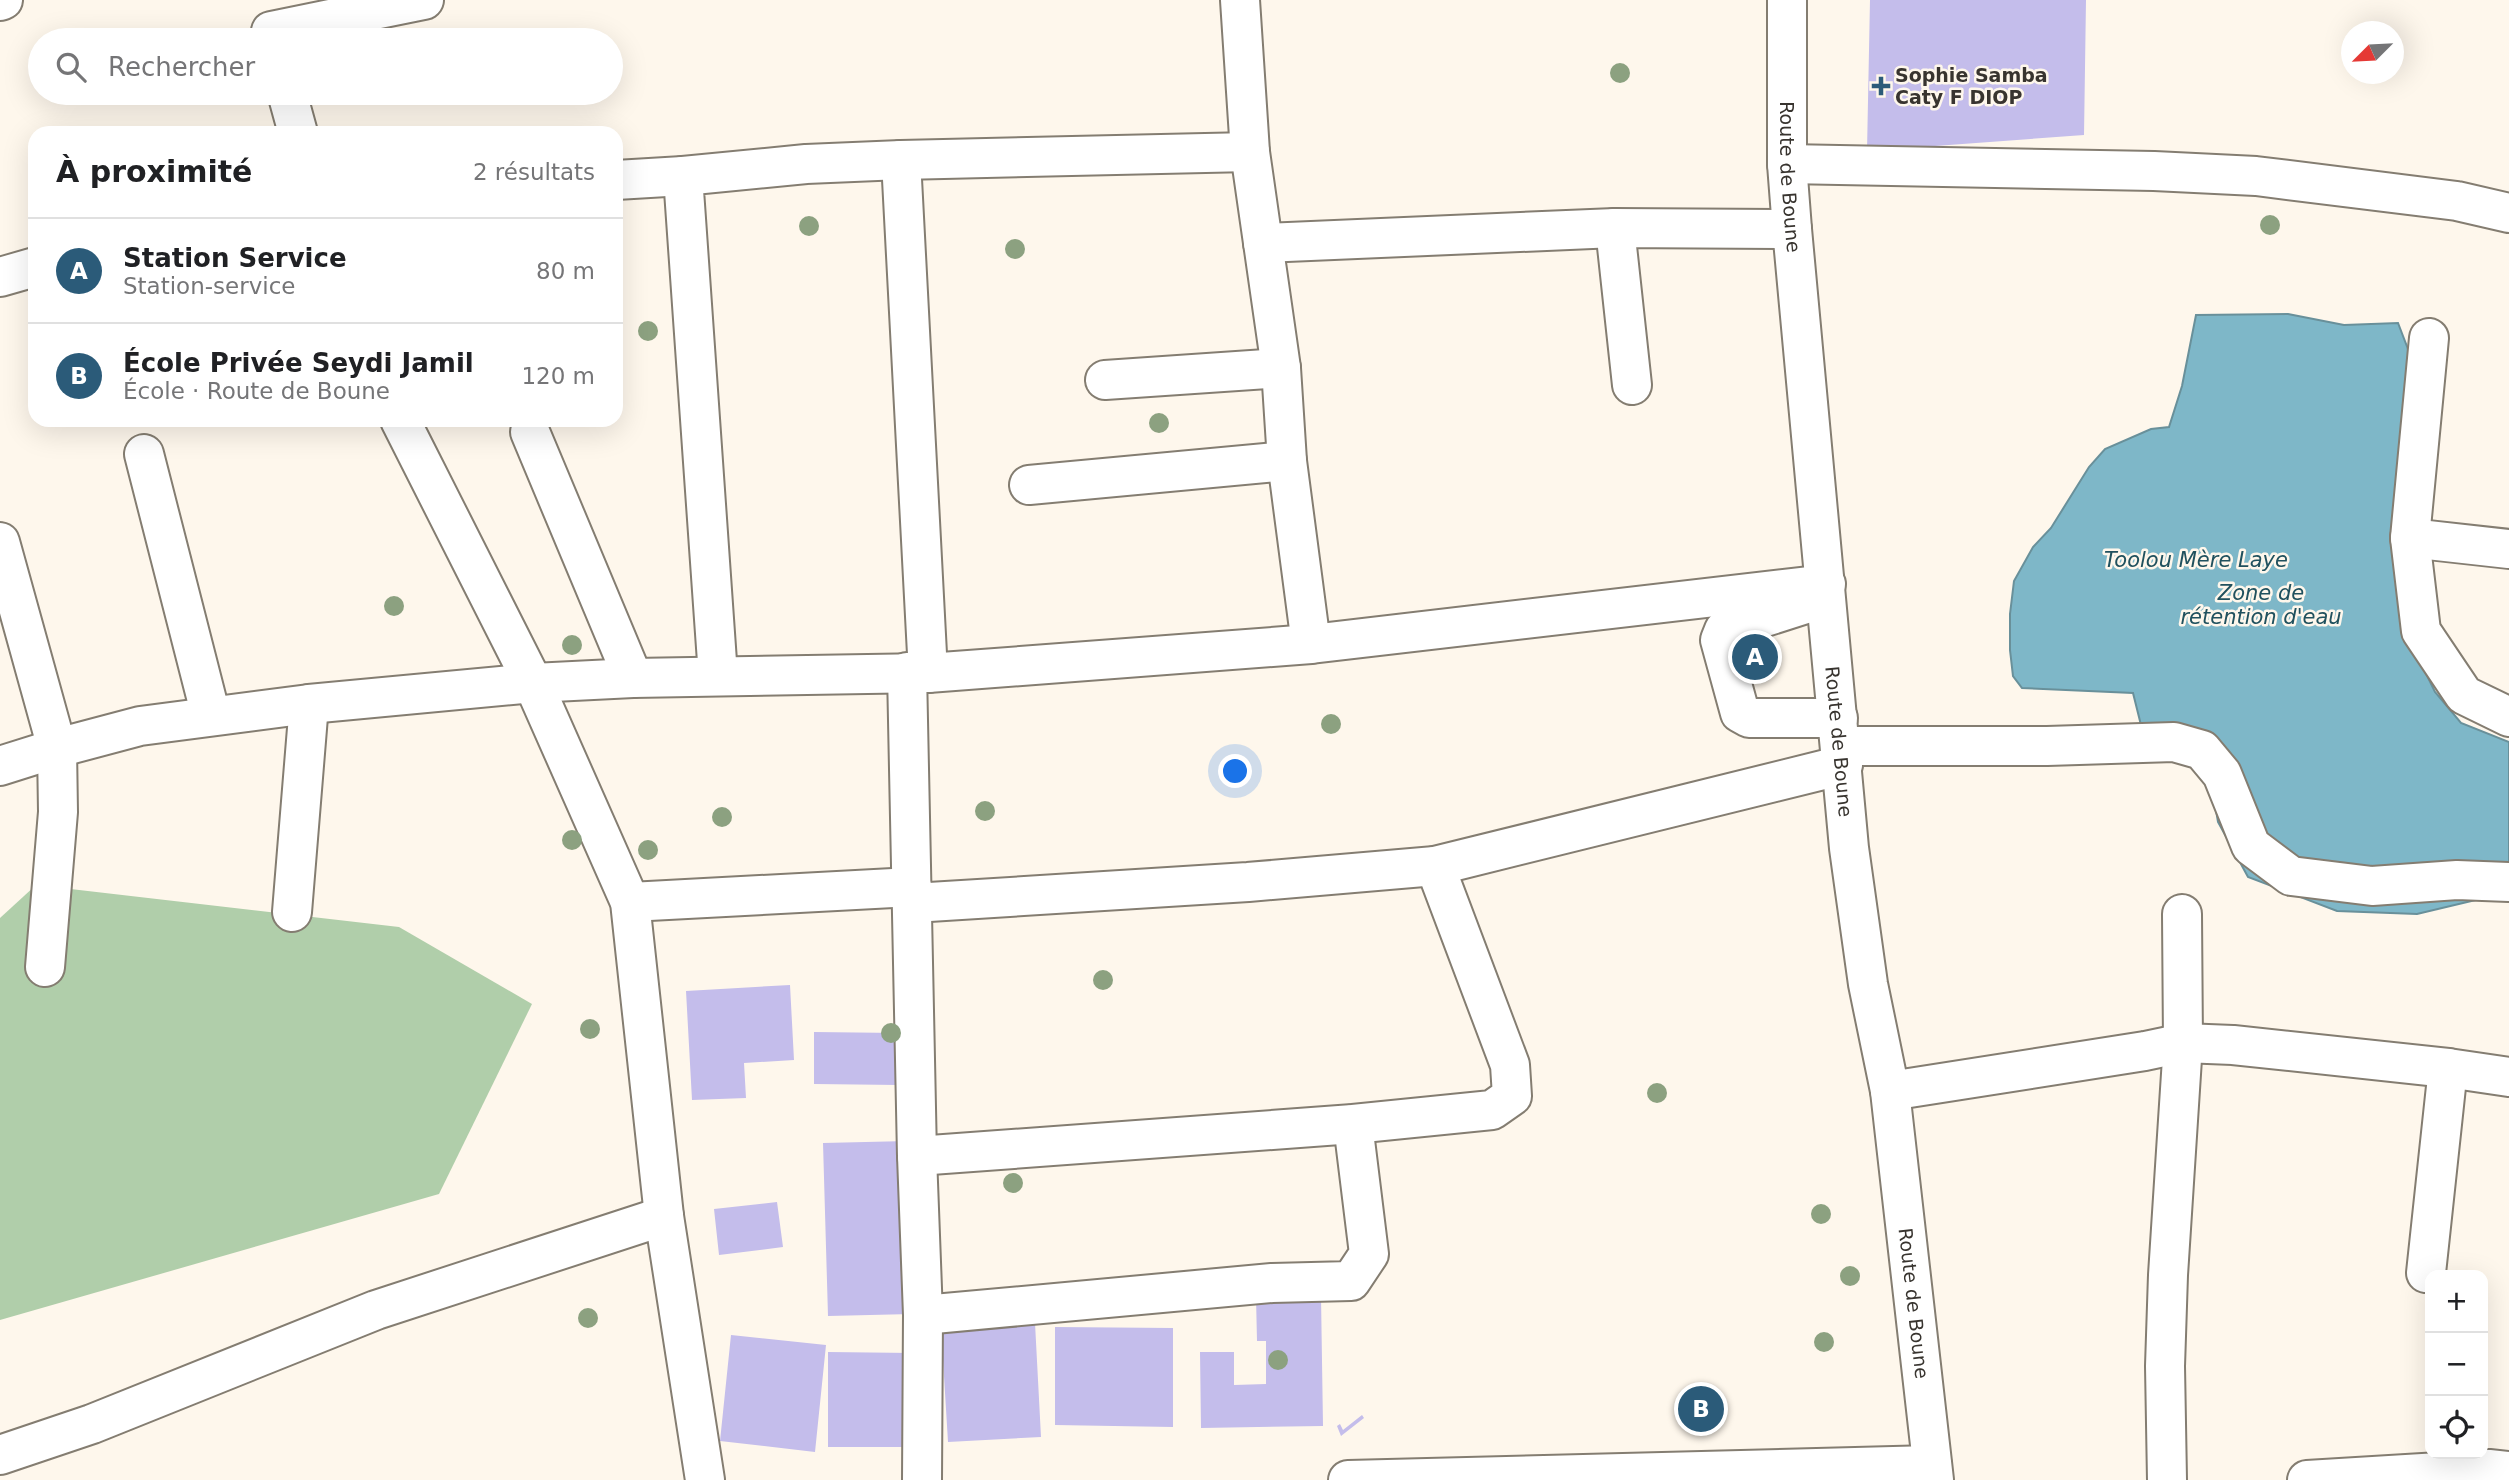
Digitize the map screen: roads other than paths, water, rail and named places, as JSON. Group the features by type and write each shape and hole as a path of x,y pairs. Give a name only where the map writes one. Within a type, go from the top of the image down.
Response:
{"street":[{"path":"269,24 424,0"},
{"name":"Route de Boune","path":"1787,0 1787,164 1792,229 1859,931 1890,1091 1933,1473"},
{"path":"1248,1 1250,152 1281,369 1287,461 1311,644"},
{"path":"290,105 296,126"},
{"path":"623,180 806,164 1250,152"},
{"path":"901,160 918,673 913,895 917,1156 923,1315 922,1480"},
{"path":"1787,164 2154,171 2256,176 2457,201 2509,214"},
{"path":"683,176 718,676"},
{"path":"1263,243 1615,228 1792,229"},
{"path":"1615,228 1632,385"},
{"path":"0,277 28,269"},
{"path":"2429,338 2410,538 2421,631 2464,695 2509,717"},
{"path":"1105,380 1281,369"},
{"path":"404,427 533,683 630,902 664,1216 705,1480"},
{"path":"530,432 633,678"},
{"path":"144,454 211,716"},
{"path":"1029,485 1287,461"},
{"path":"2410,538 2509,549"},
{"path":"0,542 57,748 58,812 45,967"},
{"path":"0,766 140,726 309,704 533,683 633,678 918,673 1311,644 1827,590"},
{"path":"1827,590 1724,630 1720,640 1740,713 1749,718 1841,743 2046,746 2174,742 2202,750 2222,774 2251,846 2291,876 2372,886 2457,880 2509,882"},
{"path":"292,912 309,704"},
{"path":"630,902 1248,883 1435,866 1841,743"},
{"path":"917,1156 1353,1124 1492,1110 1512,1096 1510,1065 1435,866"},
{"path":"2167,1480 2165,1366 2183,1043 2182,914"},
{"path":"1890,1091 2183,1043 2233,1045 2509,1077"},
{"path":"2426,1270 2448,1068"},
{"path":"923,1315 1272,1283 1351,1281 1369,1254 1353,1124"},
{"path":"0,1455 92,1424 376,1310 664,1216"},
{"path":"1348,1480 1933,1473"},
{"path":"2306,1480 2496,1473"}],"water":[{"name":"Zone de rétention d'eau","path":"2288,314 2344,325 2398,323 2411,357 2416,653 2435,692 2461,723 2509,742 2509,898 2484,898 2417,914 2337,911 2248,877 2218,822 2203,734 2141,725 2133,693 2022,688 2013,676 2010,614 2014,581 2033,547 2051,528 2089,467 2105,449 2151,429 2169,427 2182,386 2196,315"}],"place":[{"name":"Sophie Samba Caty F DIOP","path":"1881,86"},
{"name":"Station Service","path":"1755,657"},
{"name":"École Privée Seydi Jamil","path":"1701,1409"}],"water label":[{"name":"Toolou Mère Laye","path":"2196,560"}]}
